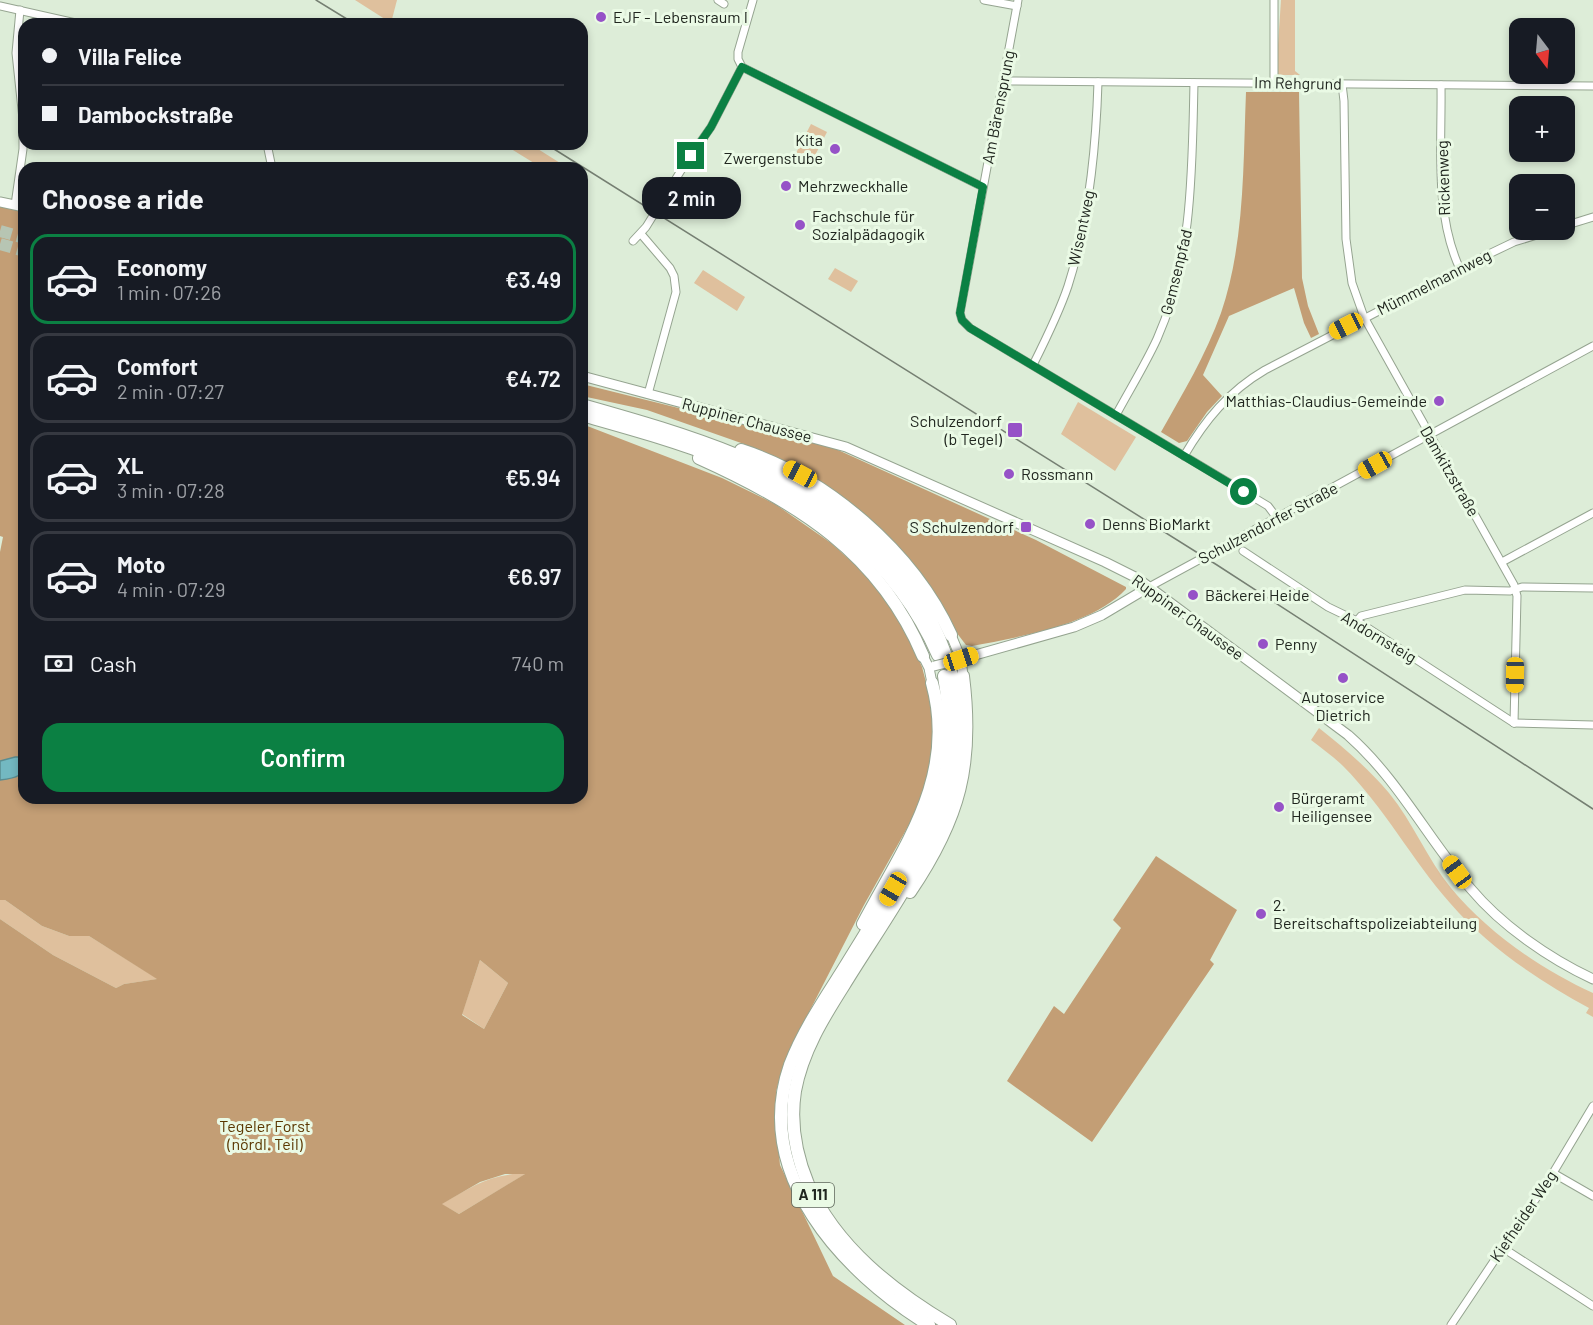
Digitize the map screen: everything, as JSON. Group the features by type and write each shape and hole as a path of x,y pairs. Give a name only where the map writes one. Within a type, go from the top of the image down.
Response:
{"highway":[{"path":"588,406 640,417 684,430 766,458 800,474 856,516 896,554 926,590 951,635"},
{"path":"588,407 678,434 730,453 780,476 820,502 853,527 897,570 931,619 944,660"},
{"path":"588,417 698,450 738,466 775,484 812,507 858,542 894,581 920,618 944,660"},
{"path":"629,428 753,484 821,527 858,558 880,582 907,622 923,656"},
{"name":"A 111","path":"929,1325 878,1289 842,1256 816,1222 796,1186 789,1165 783,1133 783,1094 790,1067 804,1033 822,1012 917,865 938,824 947,801 956,762 957,700 953,675"},
{"path":"822,1012 919,822 935,771 939,742 938,711 932,683"},
{"name":"A 111","path":"822,1012 807,1050 795,1092 793,1113 795,1144 805,1177 817,1203 836,1230 868,1266 902,1294 950,1325"}],"main road":[{"path":"0,202 18,206"},
{"name":"Ruppiner Chaussee","path":"588,378 846,447 1105,562 1149,587 1356,742 1379,765 1457,872 1482,901 1536,946 1593,979"},
{"name":"Schulzendorfer Straße","path":"944,660 1074,627 1102,615 1149,587"},
{"path":"932,683 944,660 951,635"},
{"path":"923,656 944,660 953,675"}],"street":[{"path":"753,0 738,52 738,59 742,67 983,187"},
{"path":"984,0 1018,3"},
{"path":"1274,0 1274,83"},
{"name":"Am Bärensprung","path":"1018,3 960,313 962,320 970,328 1033,365"},
{"path":"0,6 54,18"},
{"path":"19,18 20,10"},
{"path":"18,32 16,53 18,72"},
{"path":"633,241 641,234 711,127 742,67"},
{"name":"Im Rehgrund","path":"1004,81 1593,86"},
{"name":"Wisentweg","path":"1033,365 1068,288 1081,239 1090,184 1098,82"},
{"name":"Gemsenpfad","path":"1116,415 1158,338 1182,259 1187,234 1190,196 1194,82"},
{"name":"Damkitzstraße","path":"1342,84 1346,239 1352,283 1364,317 1515,589 1517,596 1514,723"},
{"name":"Rickenweg","path":"1441,85 1443,213 1450,244 1460,269"},
{"path":"1575,223 1593,217"},
{"path":"641,234 670,268 674,276 676,292 648,394"},
{"name":"Mümmelmannweg","path":"1185,456 1209,418 1242,385 1264,370 1364,317 1520,240"},
{"name":"Schulzendorfer Straße","path":"1149,587 1593,346"},
{"path":"1033,365 1268,506 1277,518"},
{"path":"1502,562 1593,513"},
{"name":"Andornsteig","path":"1243,551 1328,607 1357,621 1514,723"},
{"path":"1357,621 1361,616 1465,590 1510,591 1522,587 1593,588"},
{"path":"1514,723 1593,725"},
{"name":"Kiefheider Weg","path":"1451,1325 1553,1173 1593,1106"},
{"path":"1553,1173 1593,1196"},
{"path":"1503,1248 1593,1306"}],"shaded area":[{"path":"355,0 397,0 392,18 383,18"},
{"path":"1281,0 1295,0 1295,71 1300,75 1276,75"},
{"path":"811,124 827,132 809,167 793,159"},
{"path":"513,150 540,150 558,162 532,162"},
{"path":"835,268 858,281 851,292 828,279"},
{"path":"703,270 745,297 737,311 694,283"},
{"path":"1078,402 1136,437 1115,471 1061,434"},
{"path":"1319,728 1356,759 1389,793 1442,877 1481,920 1535,961 1593,993 1593,1017 1586,1013 1589,1008 1515,962 1465,919 1436,886 1358,782 1339,762 1311,740"},
{"path":"0,900 5,900 42,926 69,936 89,936 158,979 124,984 116,988 53,955 0,919"},
{"path":"480,960 508,983 484,1029 462,1014"},
{"path":"527,1173 459,1214 441,1204 492,1179"}],"green space":[{"path":"1246,92 1299,92 1302,278 1308,306 1319,334 1311,338 1294,288 1229,316 1203,375 1222,396 1207,412 1187,441 1179,443 1161,432 1194,374 1215,329 1235,259 1243,176"},
{"path":"0,205 18,210 18,758 0,761 0,552 3,537 0,536"},
{"path":"588,385 827,445 1036,540 1126,589 1095,612 1054,628 972,646 966,645 873,523 842,496 817,480 744,444 647,410 588,397"},
{"name":"Tegeler Forst (nördl. Teil)","path":"588,426 722,478 775,504 831,543 860,569 884,597 905,628 922,667 931,701 934,726 931,769 920,805 864,905 804,1022 782,1069 776,1092 780,1165 833,1276 905,1325 0,1325 0,919 53,955 116,988 124,984 157,979 89,936 69,936 42,926 5,900 0,900 0,780 12,778 18,774 18,804 588,804","holes":["480,960 508,983 484,1029 462,1015","505,1174 525,1174 459,1214 442,1204 480,1182"]},
{"path":"1156,856 1237,910 1210,960 1214,964 1092,1142 1007,1081 1054,1006 1064,1014 1121,928 1113,920"}],"water":[{"path":"18,757 18,776 0,780 0,761"}],"tunnel":[{"path":"0,231 18,236"},
{"path":"0,244 18,249"}],"tram line":[{"path":"316,0 345,18"},
{"path":"556,150 575,162"},
{"path":"588,170 1217,565 1593,809"}],"place":[{"name":"EJF - Lebensraum I","path":"601,17"},
{"name":"Kita Zwergenstube","path":"835,149"},
{"name":"Mehrzweckhalle","path":"786,186"},
{"name":"Fachschule für Sozialpädagogik","path":"800,225"},
{"name":"Matthias-Claudius-Gemeinde","path":"1439,401"},
{"name":"Schulzendorf (b Tegel)","path":"1015,430"},
{"name":"Rossmann","path":"1009,474"},
{"name":"Denns BioMarkt","path":"1090,524"},
{"name":"S Schulzendorf","path":"1026,527"},
{"name":"Bäckerei Heide","path":"1193,595"},
{"name":"Penny","path":"1263,644"},
{"name":"Autoservice Dietrich","path":"1343,678"},
{"name":"Bürgeramt Heiligensee","path":"1279,807"},
{"name":"2. Bereitschaftspolizeiabteilung","path":"1261,914"}],"route":[{"path":"691,156 711,127 742,67 983,187 960,313 962,320 970,328 1244,492"}]}
